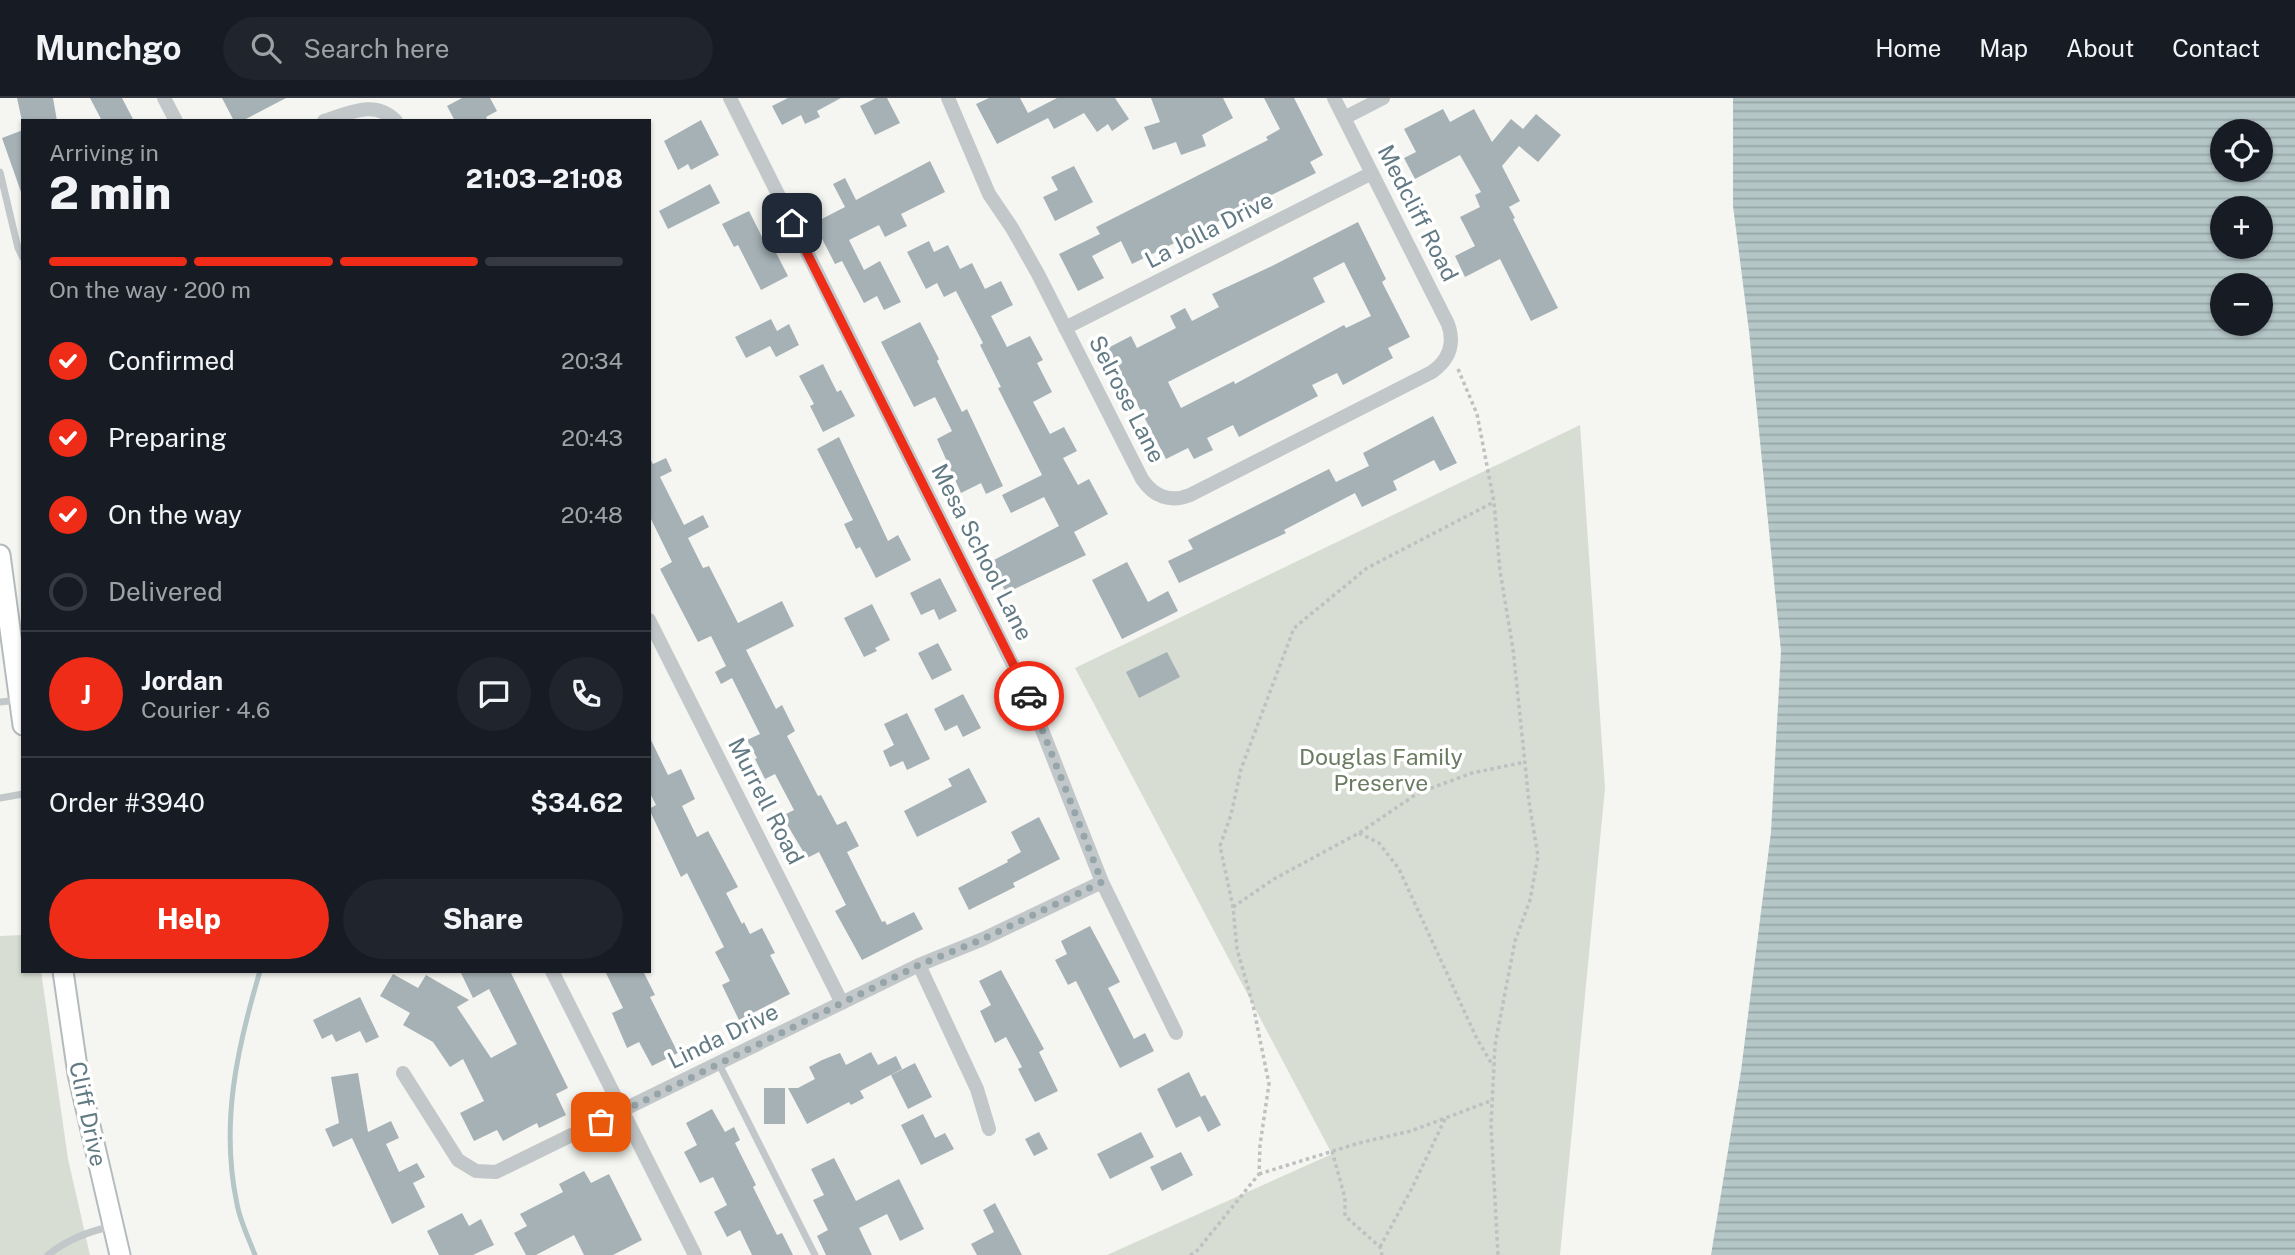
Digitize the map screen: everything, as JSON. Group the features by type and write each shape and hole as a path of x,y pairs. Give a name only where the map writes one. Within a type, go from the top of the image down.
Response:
{"main road":[{"path":"0,555 18,651 10,701 21,721"},
{"name":"Cliff Drive","path":"63,973 78,1074 120,1255"}],"street":[{"path":"164,98 175,119"},
{"name":"Mesa School Lane","path":"730,98 1029,697 1102,882 1176,1033"},
{"name":"Selrose Lane","path":"948,98 989,194 1012,228 1142,479 1154,493 1172,499 1190,495 1432,372 1446,360 1450,351"},
{"name":"Medcliff Road","path":"1334,98 1448,324 1451,333 1450,351"},
{"path":"1344,118 1383,98"},
{"path":"331,119 368,108 386,112 394,119"},
{"name":"La Jolla Drive","path":"1065,328 1372,173"},
{"name":"Murrell Road","path":"651,624 842,1003"},
{"name":"Linda Drive","path":"403,1073 458,1160 466,1167 486,1173 506,1169 919,965 983,939 1102,882"},
{"path":"919,965 977,1088 989,1129"},
{"path":"553,973 695,1255"}],"lane":[{"path":"0,172 21,254"},
{"path":"0,798 21,794"},
{"path":"719,1064 815,1255"},
{"path":"48,1255 81,1234 113,1225"}],"path":[{"path":"1450,351 1478,414 1494,502 1500,571 1513,649 1538,856 1530,900 1514,940 1495,1045 1491,1125 1499,1255"},
{"path":"1259,1174 1260,1145 1269,1084 1253,1005 1237,949 1233,907 1220,846 1231,815 1241,769 1294,628 1367,568 1494,502"},
{"path":"1233,907 1274,879 1359,832 1418,793 1472,773 1525,762"},
{"path":"1359,832 1379,843 1399,869 1477,1039 1494,1068"},
{"path":"1190,1255 1198,1253 1259,1174 1411,1131 1493,1100"},
{"path":"1380,1247 1411,1191 1446,1117"},
{"path":"1332,1152 1345,1198 1345,1216 1380,1247 1382,1255"}],"green space":[{"name":"Douglas Family Preserve","path":"1580,425 1605,788 1560,1255 1107,1255 1332,1154 1075,668"},
{"path":"21,935 21,973 41,973 68,1159 90,1255 0,1255 0,936"}],"shaded area":[{"path":"1733,98 2295,98 2295,1255 1711,1255 1741,1071 1771,832 1781,651 1749,331 1733,206"}],"building":[{"path":"17,98 53,98 57,119 22,119"},
{"path":"90,98 122,98 133,119 101,119"},
{"path":"222,98 286,98 246,119 233,119"},
{"path":"462,98 490,98 497,111 486,117 487,119 454,119 447,106"},
{"path":"788,98 841,98 817,111 820,117 805,124 801,115 782,125 772,106"},
{"path":"876,98 887,98 900,123 875,135 860,106"},
{"path":"989,98 1020,98 1028,113 1057,98 1115,98 1129,119 1112,131 1108,124 1097,132 1084,113 1054,129 1048,118 997,144 976,104"},
{"path":"1151,98 1223,98 1233,118 1202,135 1206,146 1181,155 1176,142 1153,150 1144,127 1160,122"},
{"path":"1264,98 1294,98 1323,155 1310,162 1316,173 1132,264 1121,241 1092,256 1104,278 1078,291 1059,254 1100,234 1096,227 1268,140 1266,137 1280,129"},
{"path":"1443,109 1450,122 1474,109 1492,142 1511,119 1523,129 1536,114 1561,135 1538,162 1519,146 1502,166 1520,201 1509,207 1515,218 1513,219 1558,308 1531,321 1500,259 1465,277 1455,256 1475,246 1460,217 1480,207 1475,195 1481,192 1460,155 1415,179 1404,158 1416,152 1404,129"},
{"path":"701,120 719,155 691,170 688,164 678,170 664,141"},
{"path":"21,131 21,192 2,138"},
{"path":"930,161 945,192 901,214 907,226 885,237 879,225 849,240 864,270 880,261 901,302 884,310 877,296 864,303 842,261 835,264 814,223 845,207 833,184 845,178 856,200"},
{"path":"1074,166 1093,202 1055,221 1043,197 1058,190 1051,177"},
{"path":"710,184 720,203 668,229 659,211"},
{"path":"749,211 765,243 770,241 788,276 761,290 738,245 734,247 722,224"},
{"path":"1358,222 1386,279 1382,282 1410,337 1388,348 1393,358 1343,385 1337,373 1312,385 1318,396 1239,437 1233,425 1207,438 1213,450 1194,459 1188,448 1166,459 1108,348 1131,336 1137,348 1176,328 1170,316 1185,308 1192,321 1219,307 1212,294","holes":["1344,262 1371,316 1346,328 1344,325 1235,384 1234,381 1181,408 1168,382 1325,302 1313,278"]},
{"path":"929,241 934,252 948,245 960,269 972,263 985,289 1001,281 1013,305 991,316 1007,347 1030,336 1043,360 1037,363 1052,392 1033,402 1050,434 1064,427 1077,451 1063,458 1078,485 1089,479 1108,514 1074,532 1086,555 1006,593 990,562 1059,526 1044,497 1011,513 1002,495 1042,475 998,388 1001,387 980,345 983,343 956,291 944,297 937,283 926,289 907,252"},
{"path":"771,319 777,331 789,324 799,345 776,357 770,346 746,358 735,337"},
{"path":"920,322 962,412 967,409 1003,486 986,494 981,483 961,493 937,439 952,431 935,397 914,407 881,342"},
{"path":"823,364 837,392 841,390 855,416 823,432 810,406 814,404 799,376"},
{"path":"1433,416 1457,463 1440,471 1434,460 1393,481 1397,490 1362,507 1355,493 1284,530 1286,533 1179,583 1168,561 1193,549 1188,540 1329,469 1336,482 1369,466 1363,453"},
{"path":"839,437 888,541 898,535 911,560 876,578 860,547 856,549 844,524 853,520 817,449"},
{"path":"666,458 672,471 660,477 684,525 703,515 709,527 688,538 703,568 709,566 738,623 782,601 794,626 746,650 776,709 782,705 795,731 787,736 818,796 821,795 837,825 846,821 859,846 847,852 882,922 885,921 887,925 914,912 923,929 862,960 835,911 846,905 819,852 807,858 782,816 794,810 775,774 765,779 755,759 757,758 747,740 760,734 732,678 721,684 715,672 726,666 711,636 698,642 660,569 672,562 651,519 651,460 653,464"},
{"path":"1127,562 1148,602 1168,591 1178,611 1122,639 1092,580"},
{"path":"940,578 957,611 939,620 934,609 921,615 910,593"},
{"path":"872,604 890,640 864,657 844,618"},
{"path":"938,643 952,670 932,680 918,653"},
{"path":"1167,652 1180,677 1139,698 1126,672"},
{"path":"963,694 981,728 963,737 957,725 945,731 934,709"},
{"path":"907,713 930,759 907,770 903,761 890,767 883,751 894,745 884,724"},
{"path":"651,740 668,775 681,769 695,799 682,806 697,837 708,831 738,887 726,893 750,934 762,928 775,953 770,955 790,994 739,1020 722,985 730,981 715,952 724,947 687,873 681,877 651,813 651,808 656,805 651,795"},
{"path":"969,768 987,802 917,837 904,811 952,786 948,779"},
{"path":"1039,817 1060,859 1013,883 1015,887 969,910 958,888 1008,862 1007,860 1021,852 1011,832"},
{"path":"1090,926 1120,982 1108,988 1134,1039 1145,1033 1154,1051 1120,1068 1076,981 1068,985 1055,960 1067,954 1061,941"},
{"path":"1001,970 1044,1049 1039,1052 1058,1091 1035,1102 1018,1069 1022,1067 1006,1037 995,1043 980,1011 991,1005 979,981"},
{"path":"461,973 511,973 568,1088 556,1094 566,1115 539,1128 537,1123 503,1141 497,1130 474,1141 460,1113 484,1101 463,1059 450,1067 433,1042 403,1025 410,1013 380,996 393,974 418,988 426,975 469,1000 457,1007 491,1058 517,1044 489,989 473,998"},
{"path":"606,973 644,973 655,995 650,997 678,1053 652,1066 639,1042 627,1048 612,1013 623,1008"},
{"path":"360,997 379,1037 366,1043 360,1031 336,1042 332,1034 322,1039 313,1020"},
{"path":"871,1052 878,1065 896,1056 902,1069 860,1091 864,1098 851,1105 849,1102 807,1124 788,1088 798,1088 815,1079 809,1067 822,1060 840,1053 846,1065"},
{"path":"915,1063 932,1097 908,1109 891,1075"},
{"path":"1189,1072 1201,1097 1205,1095 1221,1125 1208,1132 1200,1116 1176,1128 1157,1089"},
{"path":"358,1073 368,1132 391,1121 399,1138 386,1144 399,1172 417,1163 425,1177 413,1183 425,1207 392,1224 352,1138 333,1147 325,1129 339,1123 331,1077"},
{"path":"764,1088 785,1088 785,1124 764,1124"},
{"path":"712,1109 725,1132 734,1127 740,1140 735,1143 756,1185 753,1187 777,1235 782,1233 793,1255 752,1255 740,1230 727,1237 714,1212 727,1205 713,1177 700,1183 684,1152 697,1145 686,1123"},
{"path":"923,1114 935,1138 945,1133 954,1149 921,1165 901,1125"},
{"path":"1039,1132 1048,1149 1034,1156 1025,1139"},
{"path":"1141,1132 1154,1157 1110,1179 1097,1154"},
{"path":"1181,1152 1193,1175 1162,1191 1150,1167"},
{"path":"834,1158 856,1201 899,1179 924,1229 900,1241 887,1214 859,1228 872,1255 826,1255 817,1236 828,1230 813,1200 824,1195 811,1169"},
{"path":"584,1171 591,1183 609,1174 642,1240 613,1255 584,1255 574,1235 536,1255 526,1255 514,1233 527,1226 520,1214 563,1192 559,1184"},
{"path":"995,1203 1022,1255 977,1255 971,1244 994,1232 983,1210"},
{"path":"462,1213 469,1226 481,1219 494,1245 473,1255 439,1255 427,1231"}],"waterway":[{"path":"255,1255 238,1210 230,1145 233,1086 244,1029 259,973"}],"way so far":[{"path":"601,1122 919,965 983,939 1102,882 1029,696"}],"route":[{"path":"792,223 1029,696"}]}
